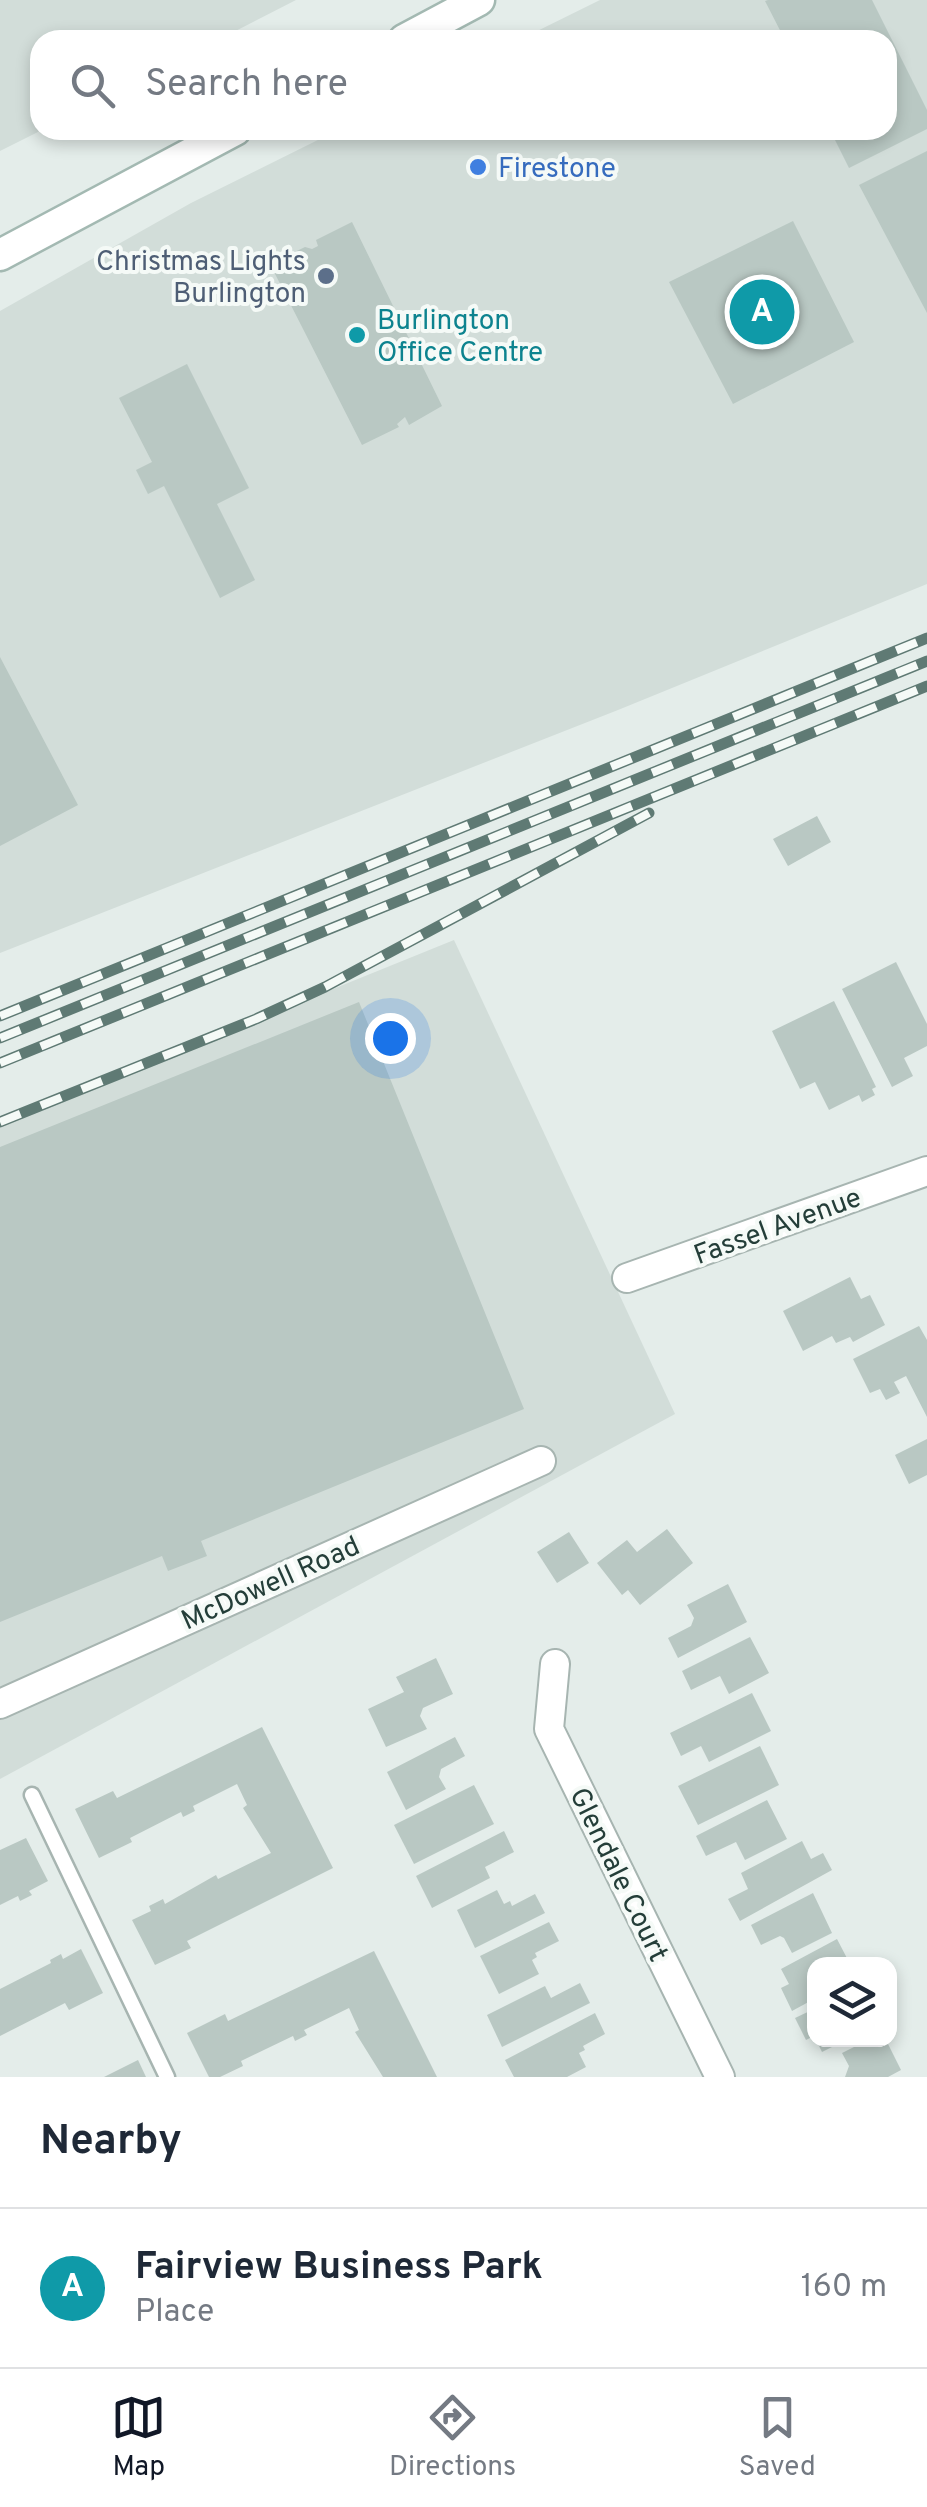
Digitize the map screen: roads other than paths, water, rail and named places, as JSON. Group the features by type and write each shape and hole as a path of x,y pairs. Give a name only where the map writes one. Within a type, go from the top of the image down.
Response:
{"main road":[{"path":"423,30 480,0"},
{"path":"0,255 216,140"}],"street":[{"name":"Fassel Avenue","path":"627,1278 927,1171"},
{"name":"McDowell Road","path":"0,1704 541,1461"},
{"name":"Glendale Court","path":"555,1664 549,1729 720,2077"}],"lane":[{"path":"32,1795 167,2077"}],"railway":[{"path":"0,1016 927,638"},
{"path":"0,1038 927,661"},
{"path":"0,1063 927,686"},
{"path":"0,1122 256,1019 325,987 649,813"}],"place":[{"name":"Firestone","path":"478,167"},
{"name":"Christmas Lights Burlington","path":"326,276"},
{"name":"Fairview Business Park","path":"762,312"},
{"name":"Burlington Office Centre","path":"357,335"}]}
